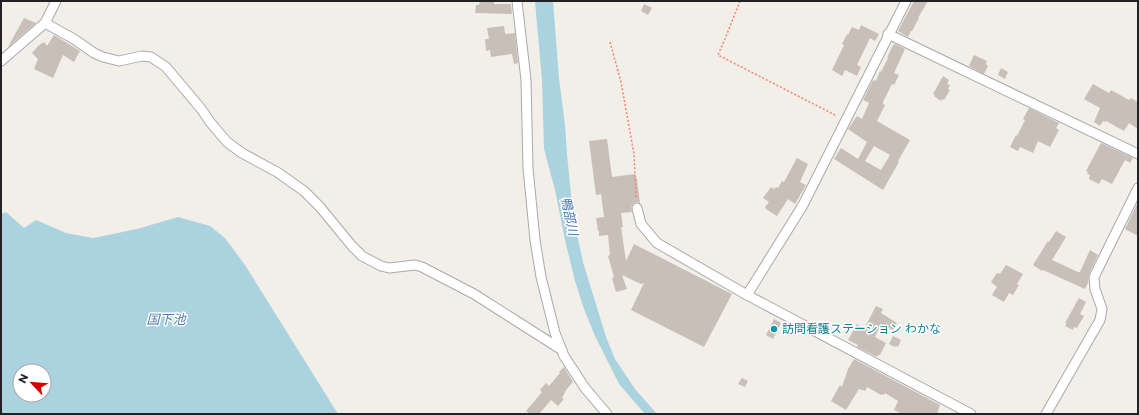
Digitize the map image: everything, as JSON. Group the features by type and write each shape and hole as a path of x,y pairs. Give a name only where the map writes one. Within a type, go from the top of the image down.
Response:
{"street":[{"path":"1,62 44,23 56,1"},
{"path":"517,1 526,80 528,168 541,277 555,333 564,356 585,388 607,414"},
{"path":"747,295 803,205 906,1"},
{"path":"44,23 103,57 113,60 142,56 151,57 166,67 227,142 255,161 277,172 304,191 320,207 362,256 381,266 389,268 415,265 422,267 474,294 562,350"},
{"path":"888,34 1138,154"},
{"path":"1046,414 1100,320 1102,309 1095,289 1094,277 1138,188"},
{"path":"637,208 641,224 657,243 747,295 971,414"}],"path":[{"path":"740,1 718,54 845,120"},
{"path":"610,42 621,82 634,154 637,208"}],"water":[{"name":"鴨部川","path":"535,1 553,1 571,195 574,221 583,262 606,337 615,359 635,389 657,414 645,414 619,384 595,336 575,281 555,190 544,149 542,80"},
{"name":"国下池","path":"6,212 24,228 36,220 66,233 93,238 137,229 178,217 210,226 225,238 245,265 338,414 1,414 1,214"}],"building":[{"path":"480,1 494,1 494,4 511,4 512,14 475,13 476,5 479,5"},
{"path":"914,1 928,1 908,37 898,31"},
{"path":"644,4 652,8 648,15 641,11"},
{"path":"24,18 36,23 8,47"},
{"path":"861,25 879,34 875,41 870,38 857,65 861,67 857,76 845,70 842,76 832,70 844,45 842,44 847,34 848,35 852,27 859,30"},
{"path":"504,26 505,34 515,33 518,63 514,64 512,54 491,57 490,50 486,51 485,39 489,39 487,28"},
{"path":"54,35 80,51 74,62 63,55 53,78 34,69 38,59 32,53 44,42 47,46"},
{"path":"895,44 905,49 894,73 899,75 894,85 892,84 883,102 885,105 877,121 910,140 883,190 834,159 841,148 858,159 867,142 848,129 857,116 862,119 869,103 863,100 873,80 876,81 880,71 881,72 893,45","holes":["874,146 890,155 881,170 865,161"]},
{"path":"974,55 987,61 986,64 988,66 984,74 969,66"},
{"path":"1001,68 1008,72 1005,79 998,75"},
{"path":"943,76 949,80 947,84 950,85 948,89 950,90 944,100 942,99 941,101 933,94"},
{"path":"1093,84 1109,93 1111,90 1129,100 1131,98 1138,102 1138,129 1129,123 1124,131 1106,121 1103,121 1100,126 1094,122 1100,108 1084,99"},
{"path":"1029,108 1059,123 1056,128 1059,130 1050,147 1038,141 1033,153 1020,147 1018,151 1010,147 1025,120 1023,119"},
{"path":"607,139 612,177 635,174 637,179 640,203 636,202 633,204 631,207 632,212 621,213 623,227 621,227 626,261 634,244 732,294 704,347 631,310 644,283 641,284 622,275 627,289 616,292 612,278 614,277 608,256 610,255 608,235 599,236 598,231 596,218 604,217 601,194 596,195 589,141"},
{"path":"1101,143 1133,158 1130,163 1125,160 1112,184 1102,179 1099,184 1089,179 1090,175 1087,174 1088,172 1086,171"},
{"path":"797,158 808,164 800,182 806,185 795,204 788,199 777,216 766,209 765,207 769,202 763,198 771,187 774,189 776,187 778,188 782,181 784,182"},
{"path":"1138,202 1138,236 1125,229"},
{"path":"1056,231 1066,237 1052,260 1080,272 1090,250 1098,255 1089,274 1088,283 1085,289 1043,270 1042,271 1033,265"},
{"path":"1006,265 1023,274 1013,295 1009,293 1004,302 992,295 997,287 991,282 997,273 1000,274"},
{"path":"1079,298 1086,302 1080,314 1084,316 1077,328 1074,327 1073,330 1065,326 1067,323 1065,323"},
{"path":"876,306 883,309 881,313 897,323 893,330 881,324 875,337 886,343 880,355 877,357 857,347 858,345 848,340 857,324 864,329"},
{"name":"訪問看護ステーション わかな","path":"774,319 781,323 773,339 766,335"},
{"path":"893,336 901,340 898,347 889,344"},
{"path":"854,359 940,405 937,414 902,414 894,410 898,401 885,393 884,395 881,395 867,387 865,391 859,389 846,410 831,401 840,385 842,387 848,369"},
{"path":"564,367 573,382 566,390 562,398 564,399 558,406 551,400 539,414 530,414 526,411 542,392 540,390 546,383 549,386"},
{"path":"742,378 748,381 745,387 738,384"}],"place":[{"name":"訪問看護ステーション わかな","path":"774,329"}]}
